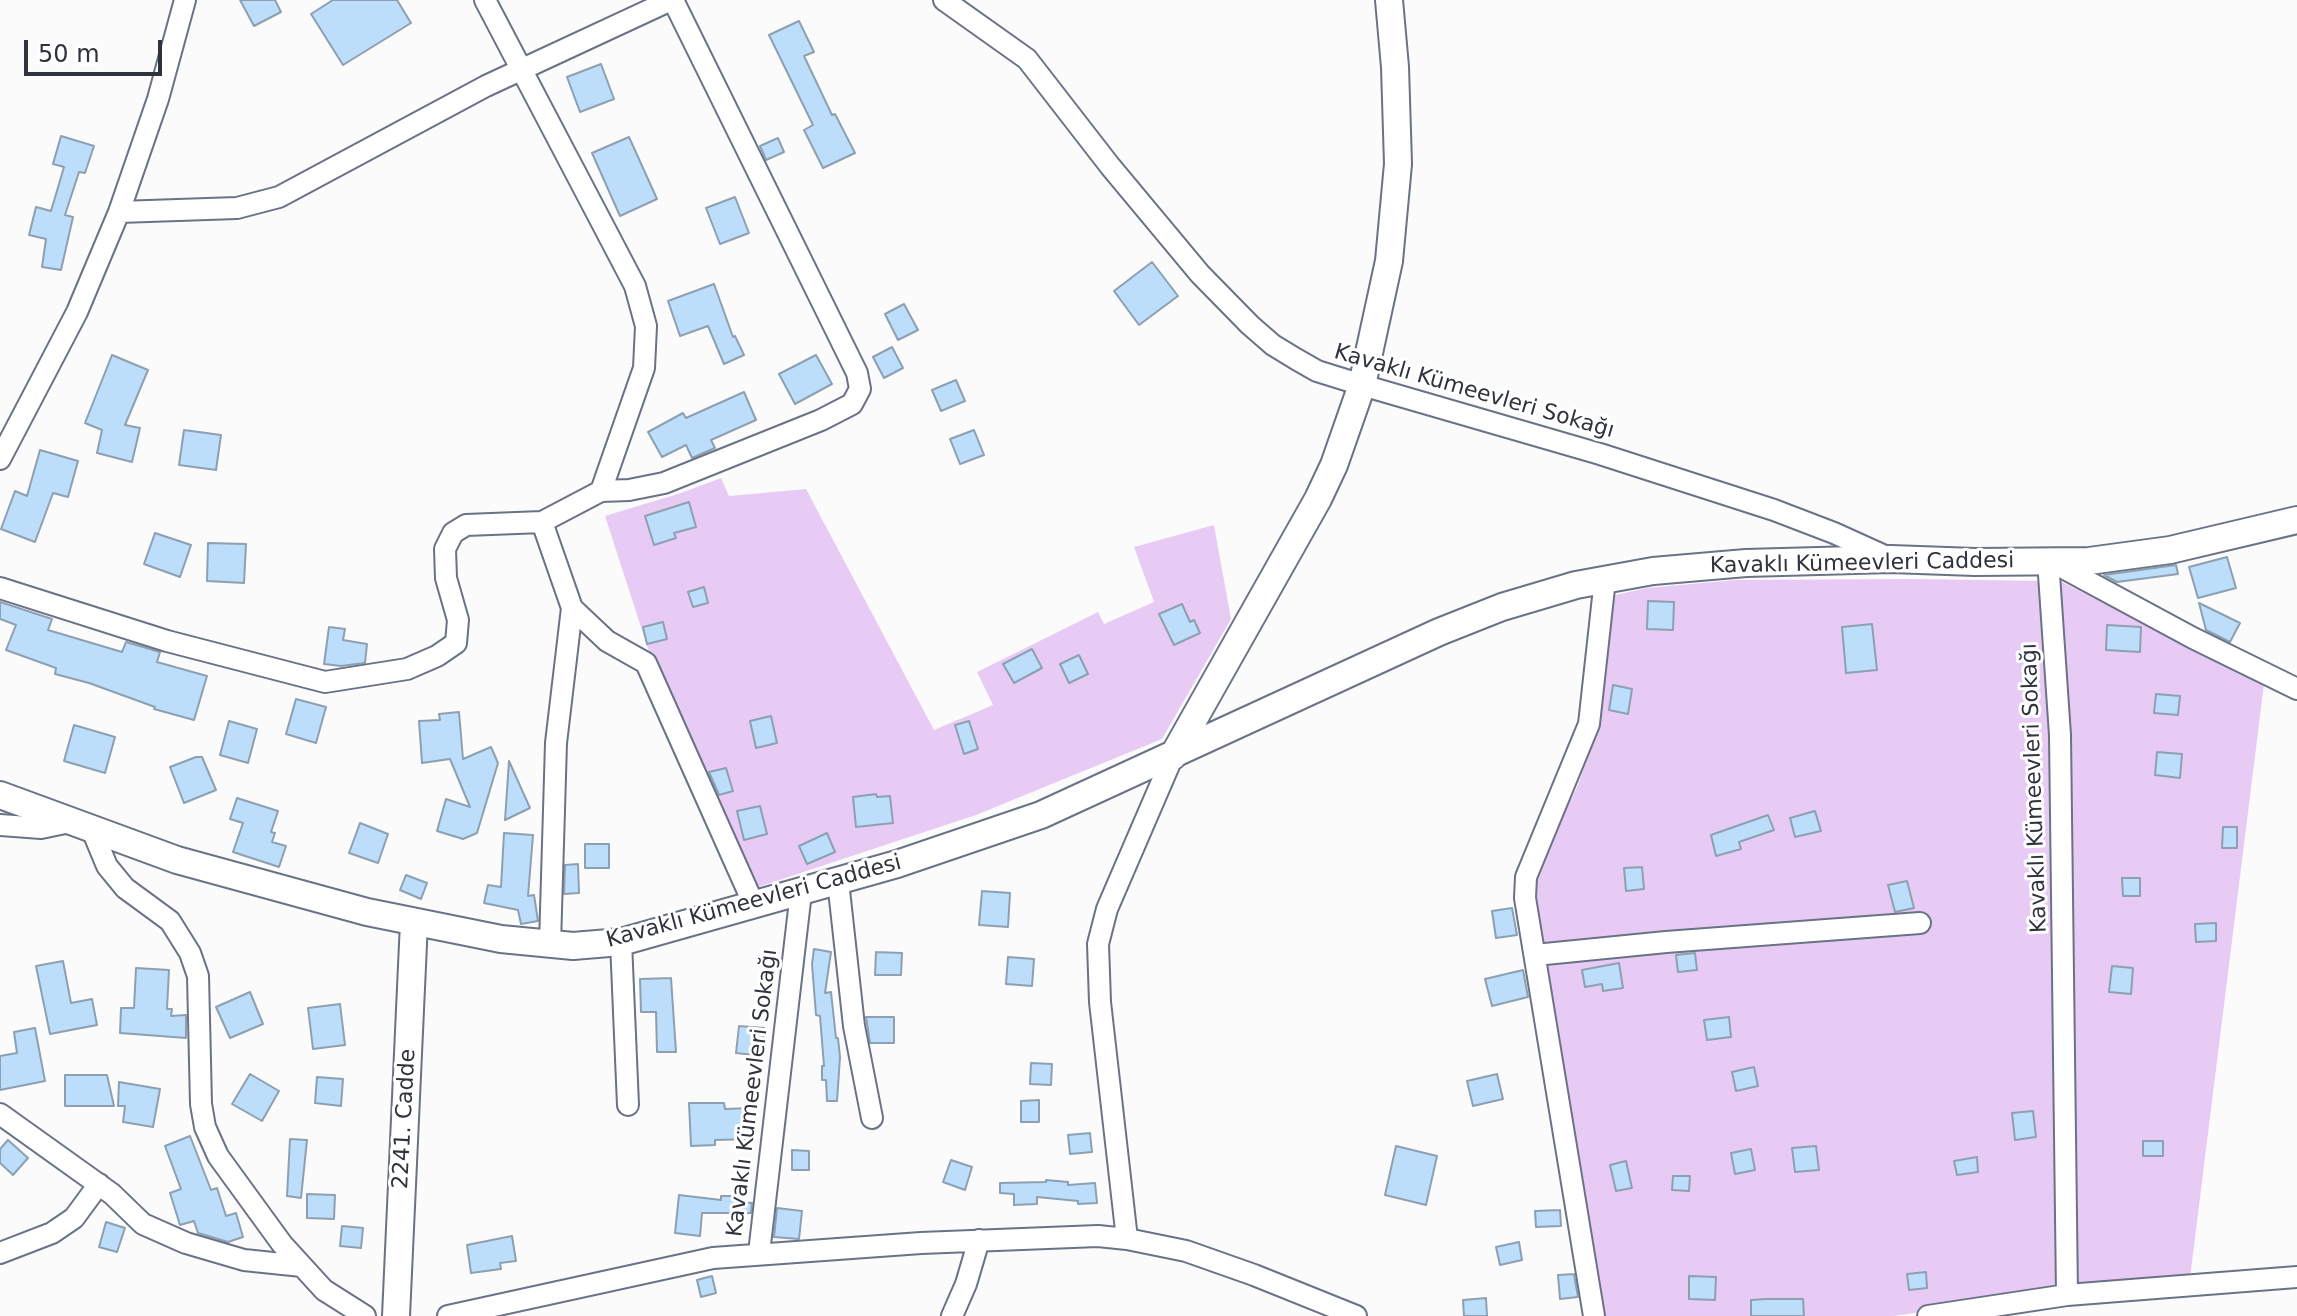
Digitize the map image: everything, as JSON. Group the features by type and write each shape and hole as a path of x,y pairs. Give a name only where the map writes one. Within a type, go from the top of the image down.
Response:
{"street":[{"path":"0,459 77,312 119,212 158,99 185,0"},
{"path":"485,0 635,286 646,326 644,368 601,491"},
{"path":"0,588 167,641 325,682 407,669 437,656 456,643 458,620 446,578 445,549 453,533 466,525 542,522 601,491 629,490 664,483 821,420 852,404 860,389 857,373 672,0 521,70 279,197 237,208 119,212"},
{"name":"Kavaklı Kümeevleri Sokağı","path":"944,0 1027,59 1153,218 1229,306 1273,345 1296,359 1317,371 1681,479 1786,514 1891,559"},
{"path":"1127,1239 1100,1002 1098,944 1107,909 1173,756 1318,499 1347,433 1362,385 1389,261 1398,164 1389,0"},
{"name":"Kavaklı Kümeevleri Caddesi","path":"0,795 137,847 238,878 414,922 501,939 550,944 621,942 944,849 1041,815 1173,756 1345,673 1439,632 1545,592 1605,579 1697,566 1891,559 2089,561 2170,550 2297,520"},
{"path":"542,522 572,608 556,743 550,944"},
{"path":"2048,560 2193,638 2297,689"},
{"name":"Kavaklı Kümeevleri Sokağı","path":"2048,560 2060,735 2067,1295"},
{"path":"1594,1316 1525,898 1526,877 1589,724 1605,579"},
{"path":"572,608 607,641 646,663 754,905"},
{"path":"0,825 41,828 81,826 125,888 170,921 190,953 198,976 199,1080 205,1127 218,1156 282,1244 324,1290 365,1316"},
{"path":"838,881 854,1026 872,1118"},
{"name":"Kavaklı Kümeevleri Sokağı","path":"759,1253 801,892"},
{"name":"2241. Cadde","path":"396,1316 414,922"},
{"path":"1535,955 1920,923"},
{"path":"621,942 628,1105"},
{"path":"0,1114 99,1184 143,1224 186,1243 244,1260 302,1266"},
{"path":"0,1253 52,1233 74,1218 99,1184"},
{"name":"Kavaklı Kümeevleri Sokağı","path":"448,1316 668,1266 759,1253 1098,1236 1186,1251 1356,1316"},
{"path":"952,1316 966,1284 979,1240"},
{"path":"1928,1316 2067,1295 2297,1277"}],"shaded area":[{"path":"721,478 729,496 806,489 934,730 993,705 977,672 1098,612 1104,624 1154,602 1134,547 1214,525 1231,619 1162,739 976,815 755,888 650,655 605,516"},
{"path":"1736,580 2047,581 2063,1291 1894,1316 1602,1316 1533,898 1541,859 1578,785 1591,747 1600,709 1615,595 1647,588"},
{"path":"2060,581 2264,684 2190,1278 2073,1289"}],"building":[{"path":"240,0 275,0 281,12 254,26"},
{"path":"333,0 397,0 411,23 343,65 311,14"},
{"path":"799,21 814,52 804,56 832,115 835,114 855,153 823,168 804,130 813,125 769,35"},
{"path":"601,64 614,99 580,112 567,77"},
{"path":"61,136 94,146 85,173 79,172 65,215 73,217 61,270 42,267 46,239 29,235 36,207 51,211 64,167 53,164"},
{"path":"629,137 657,199 620,216 592,153"},
{"path":"778,138 784,152 766,160 760,146"},
{"path":"735,197 749,233 720,244 706,208"},
{"path":"1152,262 1178,296 1139,325 1114,291"},
{"path":"714,284 733,337 744,355 724,364 708,326 680,336 668,301"},
{"path":"904,304 918,330 898,340 885,314"},
{"path":"892,347 903,368 884,378 873,357"},
{"path":"112,355 148,370 125,425 140,428 132,462 97,453 102,430 85,423"},
{"path":"816,355 832,384 795,404 779,374"},
{"path":"956,380 965,401 941,411 932,390"},
{"path":"744,392 756,420 711,440 715,448 692,458 686,445 662,457 648,432 683,413 686,418"},
{"path":"184,430 221,435 216,470 179,465"},
{"path":"974,430 984,455 960,464 950,439"},
{"path":"40,450 78,461 68,497 53,493 35,542 1,529 15,491 27,496"},
{"path":"689,502 696,527 674,533 676,538 654,545 645,516"},
{"path":"155,533 191,545 180,577 144,564"},
{"path":"208,543 246,544 244,583 207,581"},
{"path":"2227,557 2236,588 2198,598 2189,567"},
{"path":"2176,565 2178,574 2117,582 2104,575"},
{"path":"704,587 708,603 693,607 688,592"},
{"path":"1648,601 1674,602 1673,630 1647,629"},
{"path":"0,602 52,619 48,630 122,652 126,642 160,652 157,662 207,676 194,720 55,674 56,668 6,650 16,625 0,619"},
{"path":"2199,603 2240,623 2230,642 2206,630"},
{"path":"1182,604 1190,622 1194,620 1200,633 1174,645 1159,614"},
{"path":"663,622 667,639 647,644 643,627"},
{"path":"1872,624 1877,670 1846,673 1842,627"},
{"path":"2107,625 2141,627 2140,652 2106,650"},
{"path":"329,627 345,629 343,640 367,644 365,663 341,666 324,664"},
{"path":"1032,649 1042,668 1014,683 1003,664"},
{"path":"1079,655 1088,674 1069,683 1060,664"},
{"path":"1613,685 1632,689 1628,714 1609,710"},
{"path":"2156,694 2180,696 2178,715 2154,713"},
{"path":"296,699 326,707 316,743 286,734"},
{"path":"459,712 463,759 491,747 498,763 477,833 463,839 437,831 446,799 470,807 450,759 422,763 419,721 440,720 439,714"},
{"path":"771,716 777,743 756,748 750,721"},
{"path":"229,721 257,729 248,763 220,755"},
{"path":"969,721 978,749 964,754 955,725"},
{"path":"74,725 115,737 105,773 64,761"},
{"path":"2157,752 2182,754 2180,778 2155,775"},
{"path":"202,757 216,790 184,803 170,767"},
{"path":"509,761 530,808 505,820"},
{"path":"726,768 733,791 719,795 709,772"},
{"path":"876,794 877,797 890,796 893,823 856,827 853,797"},
{"path":"237,798 278,811 271,832 275,833 272,842 286,846 279,867 233,852 243,823 230,819"},
{"path":"760,806 767,834 744,840 737,811"},
{"path":"1815,811 1821,831 1795,837 1790,818"},
{"path":"1768,815 1774,830 1739,842 1741,849 1716,856 1711,835"},
{"path":"360,823 388,834 378,863 349,853"},
{"path":"2223,827 2237,827 2237,848 2222,848"},
{"path":"504,833 533,835 528,896 534,895 538,921 521,924 518,910 484,903 488,885 501,887"},
{"path":"827,833 835,852 807,864 799,846"},
{"path":"585,844 609,844 609,868 585,868"},
{"path":"578,864 579,893 564,894 565,865"},
{"path":"1642,867 1644,889 1626,891 1624,868"},
{"path":"406,875 427,883 421,899 400,890"},
{"path":"2122,878 2140,878 2140,896 2123,896"},
{"path":"1907,881 1914,908 1895,912 1888,885"},
{"path":"982,891 1010,893 1008,927 979,925"},
{"path":"1512,908 1517,935 1496,938 1492,911"},
{"path":"2216,923 2216,941 2196,942 2195,924"},
{"path":"814,949 831,952 825,993 831,992 838,1038 837,1101 827,1101 826,1080 822,1080 824,1066 820,1016 816,1015 812,964"},
{"path":"876,952 902,953 901,975 875,975"},
{"path":"1695,953 1697,970 1678,972 1676,955"},
{"path":"1008,957 1034,959 1032,986 1006,984"},
{"path":"63,961 71,1003 92,999 97,1025 50,1034 36,966"},
{"path":"1619,963 1623,988 1603,991 1602,984 1585,987 1582,970"},
{"path":"2112,966 2133,968 2131,994 2109,992"},
{"path":"136,968 169,970 167,1009 172,1009 171,1016 186,1015 186,1038 120,1033 121,1008 134,1008"},
{"path":"1523,970 1528,997 1492,1006 1485,979"},
{"path":"671,978 676,1052 657,1052 656,1012 641,1012 640,979"},
{"path":"250,992 263,1024 230,1038 216,1007"},
{"path":"340,1004 345,1045 313,1049 308,1008"},
{"path":"866,1017 894,1017 894,1043 870,1043"},
{"path":"1729,1017 1731,1037 1707,1040 1704,1020"},
{"path":"739,1026 764,1028 762,1056 736,1053"},
{"path":"35,1028 45,1081 0,1090 0,1056 17,1053 14,1032"},
{"path":"1031,1063 1052,1064 1051,1085 1030,1084"},
{"path":"1754,1067 1758,1086 1736,1091 1732,1072"},
{"path":"250,1074 279,1091 262,1121 232,1104"},
{"path":"1497,1074 1503,1099 1473,1106 1467,1081"},
{"path":"65,1075 107,1075 114,1106 65,1106"},
{"path":"317,1077 343,1079 341,1106 315,1103"},
{"path":"119,1082 160,1089 153,1127 123,1122 125,1106 118,1106"},
{"path":"1039,1100 1039,1122 1021,1122 1021,1101"},
{"path":"689,1103 724,1103 725,1109 751,1108 752,1139 715,1140 715,1145 691,1146"},
{"path":"2033,1111 2036,1137 2015,1140 2012,1113"},
{"path":"1090,1133 1092,1152 1070,1154 1068,1135"},
{"path":"190,1136 211,1190 217,1188 226,1216 236,1213 243,1237 228,1242 198,1233 194,1221 180,1225 170,1193 181,1189 165,1146"},
{"path":"290,1139 307,1140 301,1198 287,1196"},
{"path":"8,1140 28,1158 13,1175 0,1163 0,1149"},
{"path":"2143,1141 2163,1141 2163,1156 2143,1156"},
{"path":"1396,1146 1437,1156 1426,1205 1385,1195"},
{"path":"1816,1146 1819,1170 1795,1172 1792,1148"},
{"path":"1751,1149 1755,1170 1735,1174 1731,1153"},
{"path":"792,1150 809,1151 809,1170 792,1170"},
{"path":"1977,1157 1978,1172 1957,1175 1954,1161"},
{"path":"951,1160 972,1167 965,1190 943,1182"},
{"path":"1626,1161 1632,1188 1616,1191 1610,1165"},
{"path":"1673,1176 1690,1176 1689,1191 1672,1190"},
{"path":"1068,1182 1068,1185 1095,1183 1097,1203 1078,1204 1078,1201 1037,1197 1037,1204 1014,1205 1014,1194 1000,1193 1000,1183"},
{"path":"307,1194 335,1195 334,1219 307,1218"},
{"path":"679,1195 721,1200 721,1196 741,1196 741,1202 752,1203 751,1213 702,1213 700,1236 675,1233"},
{"path":"777,1208 802,1211 799,1239 774,1237"},
{"path":"1560,1210 1561,1226 1536,1227 1535,1211"},
{"path":"106,1222 125,1228 117,1252 99,1247"},
{"path":"342,1226 363,1228 361,1248 340,1246"},
{"path":"512,1236 516,1261 500,1263 501,1269 471,1273 467,1245"},
{"path":"1519,1242 1522,1260 1500,1265 1496,1247"},
{"path":"1926,1272 1927,1288 1909,1290 1907,1274"},
{"path":"1574,1274 1578,1297 1560,1299 1558,1275"},
{"path":"712,1276 716,1293 701,1297 697,1280"},
{"path":"1689,1276 1716,1277 1715,1300 1689,1299"},
{"path":"1486,1298 1487,1316 1464,1316 1463,1300"},
{"path":"1803,1299 1804,1316 1751,1316 1751,1300"}]}
